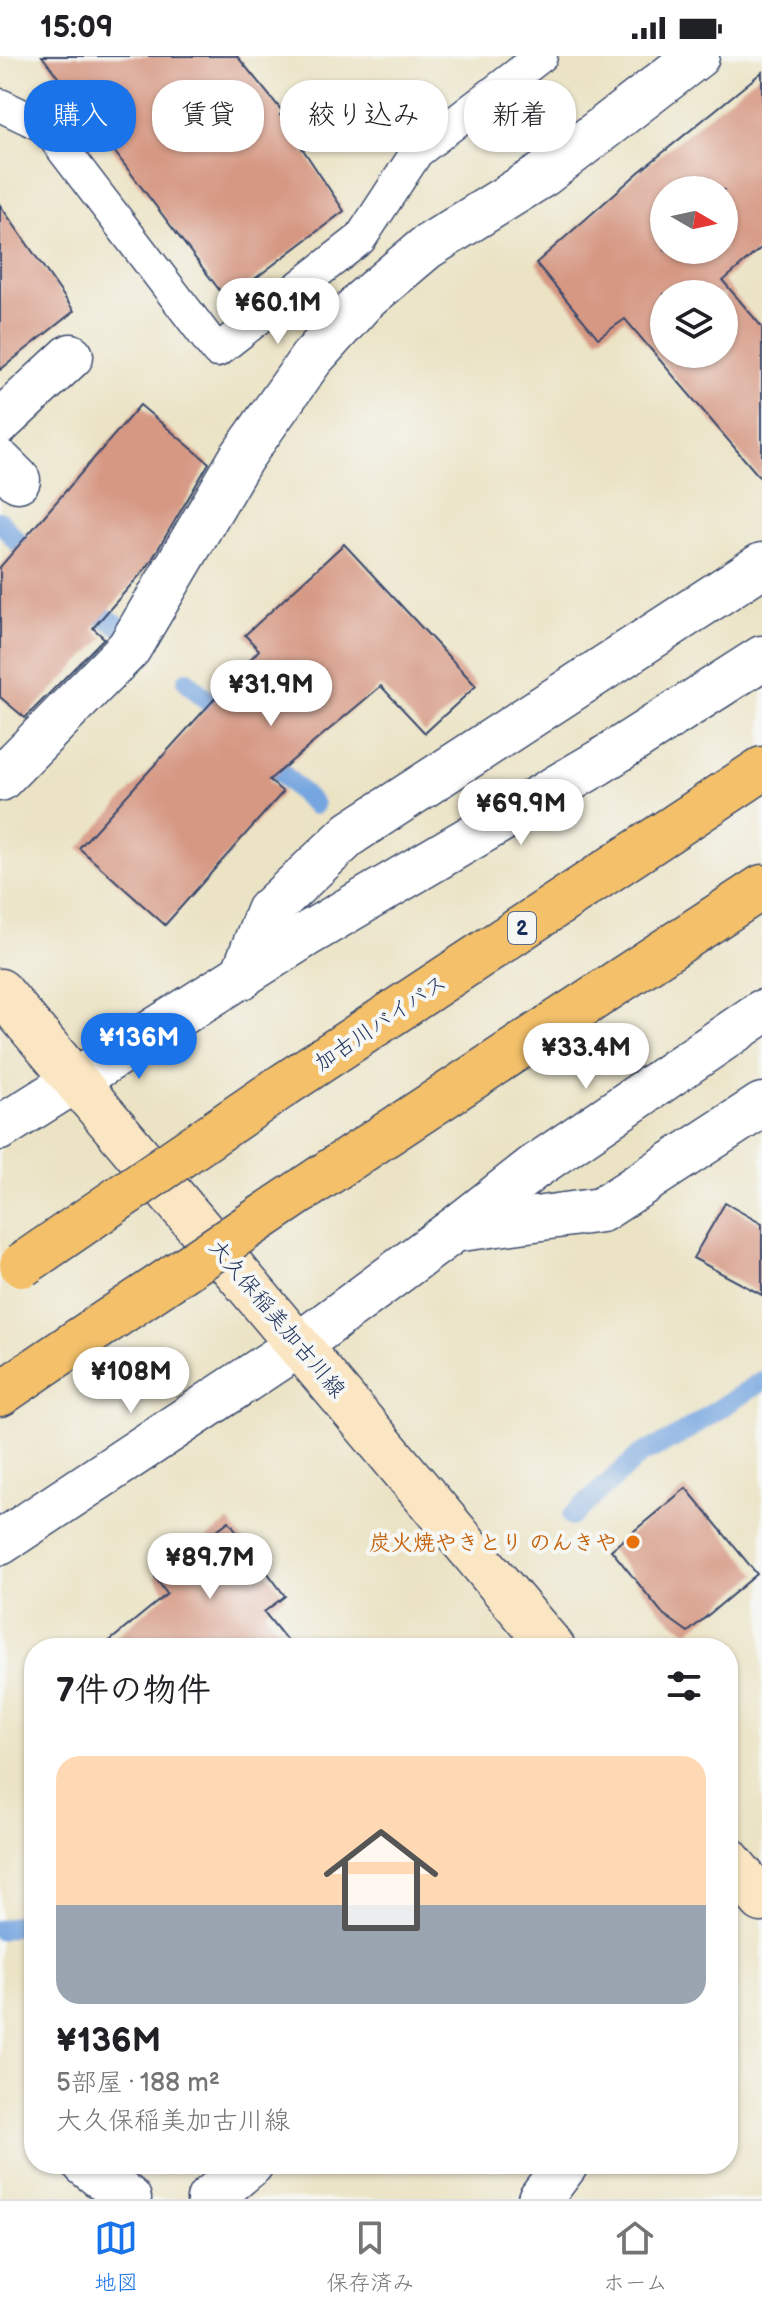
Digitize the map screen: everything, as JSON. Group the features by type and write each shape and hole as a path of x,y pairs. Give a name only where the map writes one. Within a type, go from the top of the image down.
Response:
{"highway":[{"name":"加古川バイパス","path":"11,1272 281,1087 762,769"},
{"path":"0,1394 762,887"}],"main road":[{"name":"大久保稲美加古川線","path":"0,991 545,1638"},
{"path":"738,1871 762,1900"}],"street":[{"path":"0,779 129,648 241,458 311,359 363,301 427,247 544,174 697,56"},
{"path":"0,422 71,356"},
{"path":"242,977 268,911 351,833 762,565"},
{"path":"0,1128 309,933 598,763 762,658"},
{"path":"0,1543 300,1344 533,1168 762,1012"},
{"path":"454,1230 601,1210 762,1105"},
{"path":"98,2174 129,2199"},
{"path":"209,2199 239,2174"},
{"path":"540,2199 559,2174"}],"lane":[{"path":"0,105 46,127 217,351 360,239 417,152 541,56"}],"building":[{"path":"42,56 237,56 257,80 152,80 152,152 264,152 264,89 280,108 280,152 305,152 344,211 227,300 115,152 136,152 136,80 60,80"},
{"path":"762,72 762,247 724,280 650,280 650,348 625,319 598,338 536,263 639,172"},
{"path":"0,205 74,311 0,370"},
{"path":"738,299 762,327 762,480 667,368 738,368"},
{"path":"140,405 209,463 148,566 93,628 104,638 25,718 0,697 0,567"},
{"path":"344,544 476,686 425,733 381,686 269,780 283,792 165,925 79,848 259,650 245,635"},
{"path":"725,1203 762,1224 762,1295 693,1258"},
{"path":"686,1488 757,1574 688,1632 663,1614 611,1550"},
{"path":"229,1521 285,1596 264,1612 285,1638 113,1638 167,1594 155,1577"}],"waterway":[{"path":"0,521 36,564"},
{"path":"80,603 118,625"},
{"path":"187,681 228,721"},
{"path":"262,754 314,805"},
{"path":"572,1516 641,1454 673,1439 762,1381"},
{"path":"0,1930 24,1923"}],"place":[{"name":"炭火焼やきとり のんきや","path":"633,1542"}]}
